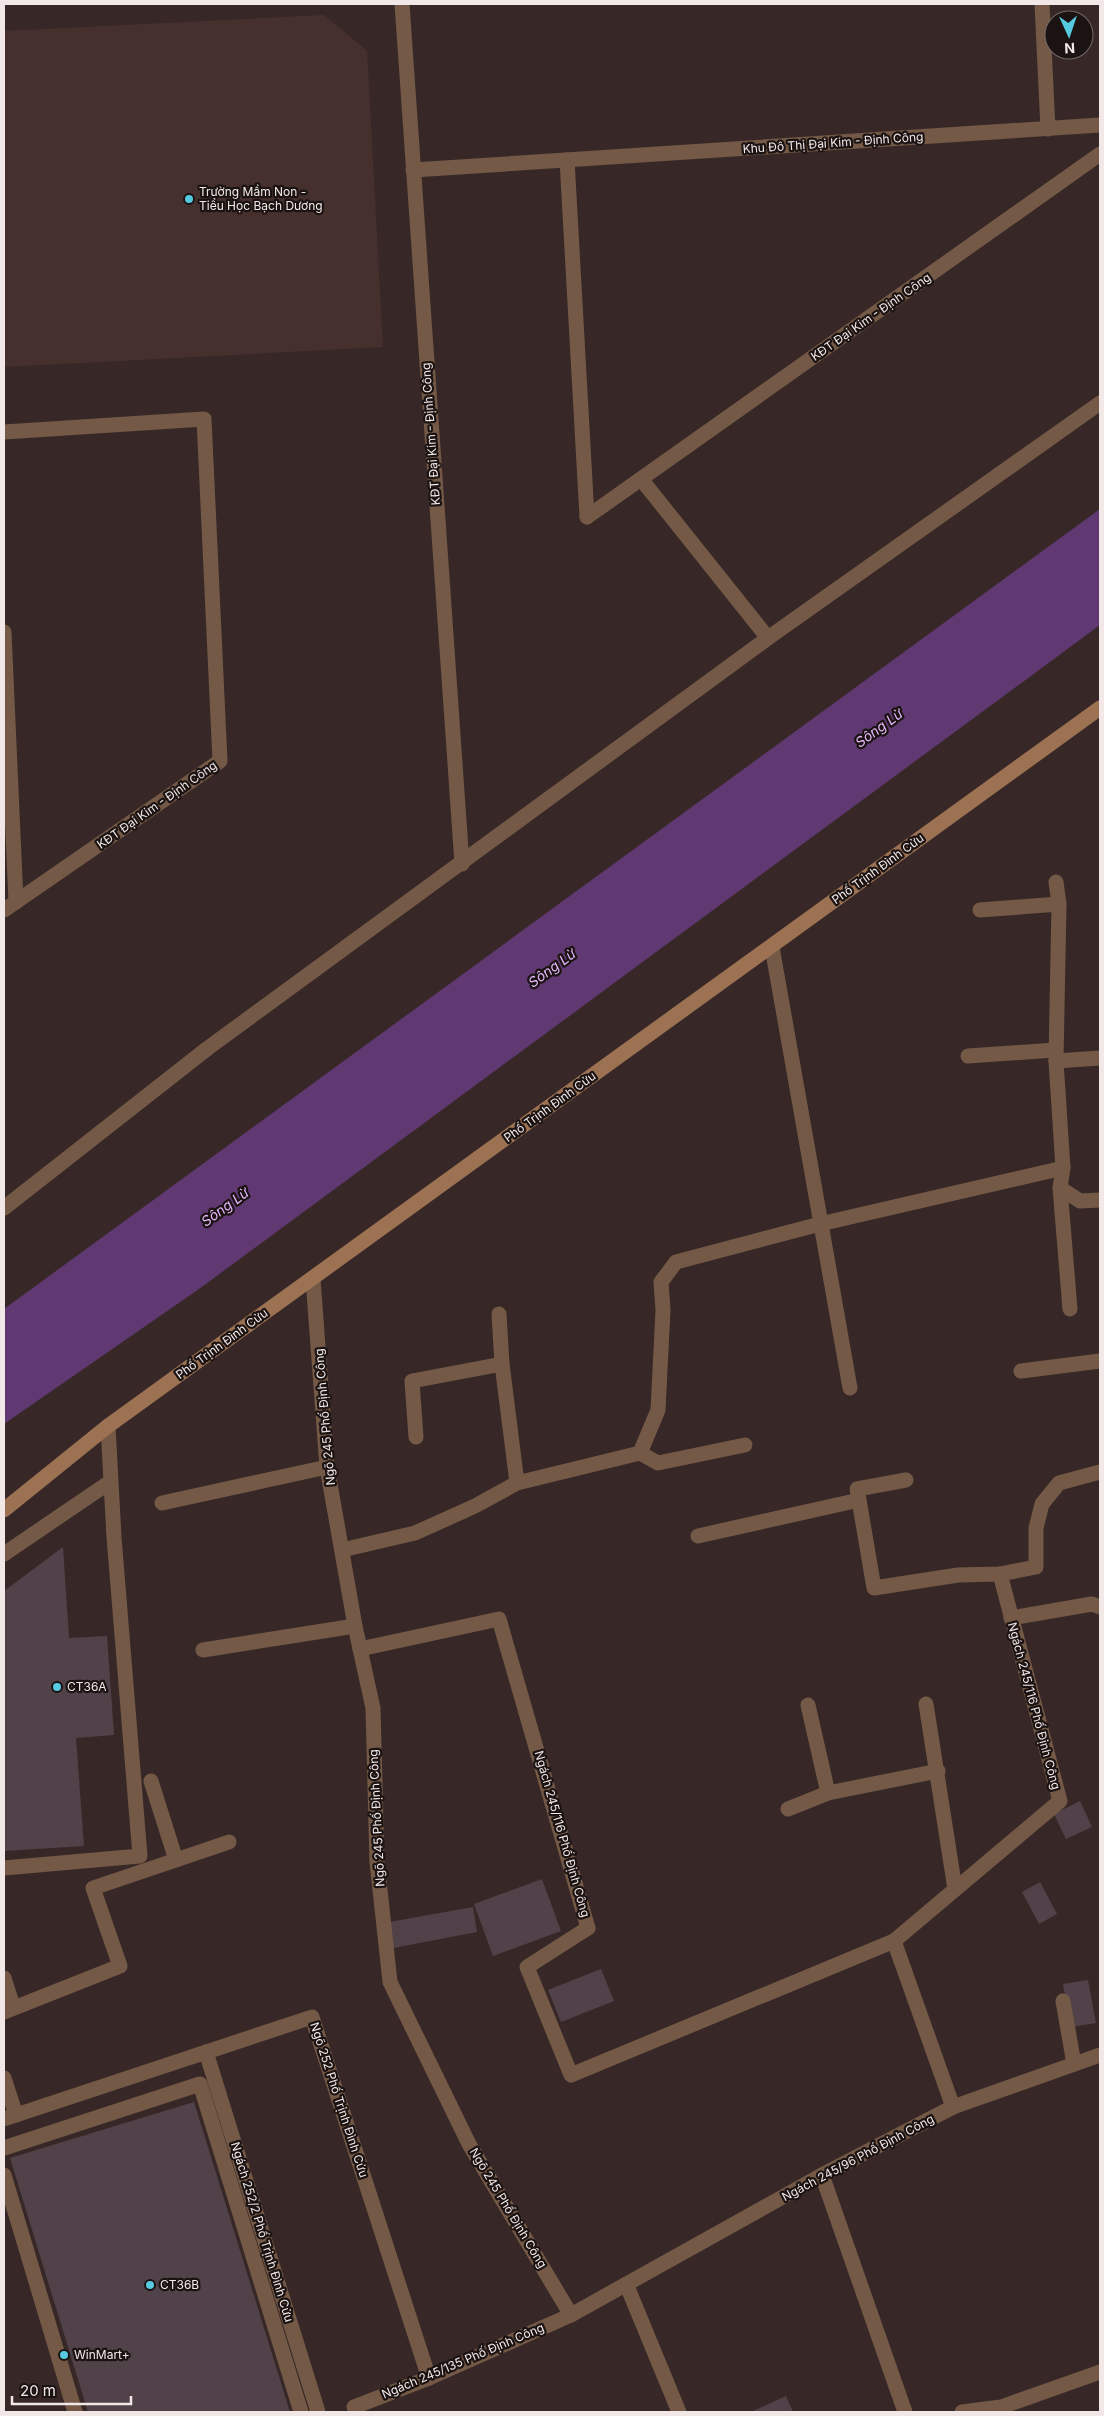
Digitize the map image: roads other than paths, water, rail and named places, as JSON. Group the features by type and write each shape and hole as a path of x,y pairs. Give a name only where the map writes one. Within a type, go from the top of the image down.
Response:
{"main road":[{"name":"Phố Trịnh Đình Cửu","path":"4,1510 108,1426 1100,708"}],"street":[{"name":"KĐT Đại Kim - Định Công","path":"402,4 462,864"},
{"path":"1042,4 1048,129"},
{"name":"Khu Đô Thị Đại Kim - Định Công","path":"413,170 1100,126"},
{"name":"KĐT Đại Kim - Định Công","path":"567,160 587,517 1100,154"},
{"path":"4,1208 208,1048 462,864 768,638 1100,403"},
{"name":"KĐT Đại Kim - Định Công","path":"4,432 204,419 220,760 4,910"},
{"path":"641,479 768,638"},
{"path":"4,632 16,902"},
{"path":"1056,882 1058,904 1055,1056 1062,1168 1060,1188 1070,1309"},
{"path":"980,910 1058,904"},
{"path":"772,947 850,1388"},
{"path":"968,1056 1100,1058"},
{"path":"640,1453 658,1410 663,1310 661,1282 676,1262 820,1224 1062,1168"},
{"path":"1060,1188 1080,1201 1100,1200"},
{"name":"Ngõ 245 Phố Định Công","path":"313,1279 327,1467 355,1626 373,1708 377,1862 390,1982 469,2144 571,2315"},
{"path":"499,1314 502,1364 517,1483"},
{"path":"1021,1371 1100,1361"},
{"path":"416,1437 412,1381 502,1364"},
{"path":"4,1868 140,1856 110,1482 108,1426"},
{"path":"342,1550 415,1533 475,1506 517,1483 640,1453 658,1463 745,1445"},
{"path":"162,1503 327,1467"},
{"path":"906,1480 857,1488 874,1588 958,1575 1000,1574 1036,1567 1036,1528 1042,1504 1059,1483 1100,1472"},
{"path":"4,1554 110,1482"},
{"path":"698,1536 859,1500"},
{"name":"Ngách 245/116 Phố Định Công","path":"360,1649 499,1619 588,1928 526,1967 571,2075 894,1941 1060,1801 1000,1574"},
{"path":"1011,1618 1092,1604 1100,1607"},
{"path":"203,1650 355,1626"},
{"path":"926,1704 955,1889"},
{"path":"808,1705 828,1793"},
{"path":"788,1809 828,1793 938,1771"},
{"path":"151,1781 176,1860"},
{"path":"4,1978 8,2009 120,1966 94,1888 229,1842"},
{"path":"894,1941 953,2107"},
{"path":"1063,2001 1074,2064"},
{"name":"Ngõ 252 Phố Trịnh Đình Cửu","path":"10,2117 312,2016 429,2378"},
{"name":"Ngách 252/2 Phố Trịnh Đình Cửu","path":"206,2052 318,2412"},
{"name":"Ngách 245/96 Phố Định Công","path":"627,2286 822,2175 953,2107 1100,2055"},
{"path":"4,2078 10,2117"},
{"path":"4,2148 200,2084 301,2412"},
{"path":"4,2175 74,2412"},
{"path":"822,2175 905,2412"},
{"path":"571,2315 627,2286 679,2412"},
{"name":"Ngách 245/135 Phố Định Công","path":"354,2407 429,2378 571,2315"},
{"path":"962,2412 1001,2407 1100,2372"}],"water":[{"name":"Sông Lừ","path":"1100,509 1100,625 199,1289 4,1424 4,1309"}],"place":[{"name":"Trường Mầm Non - Tiểu Học Bạch Dương","path":"189,199"},
{"name":"CT36A","path":"57,1687"},
{"name":"CT36B","path":"150,2285"},
{"name":"WinMart+","path":"64,2355"}]}
